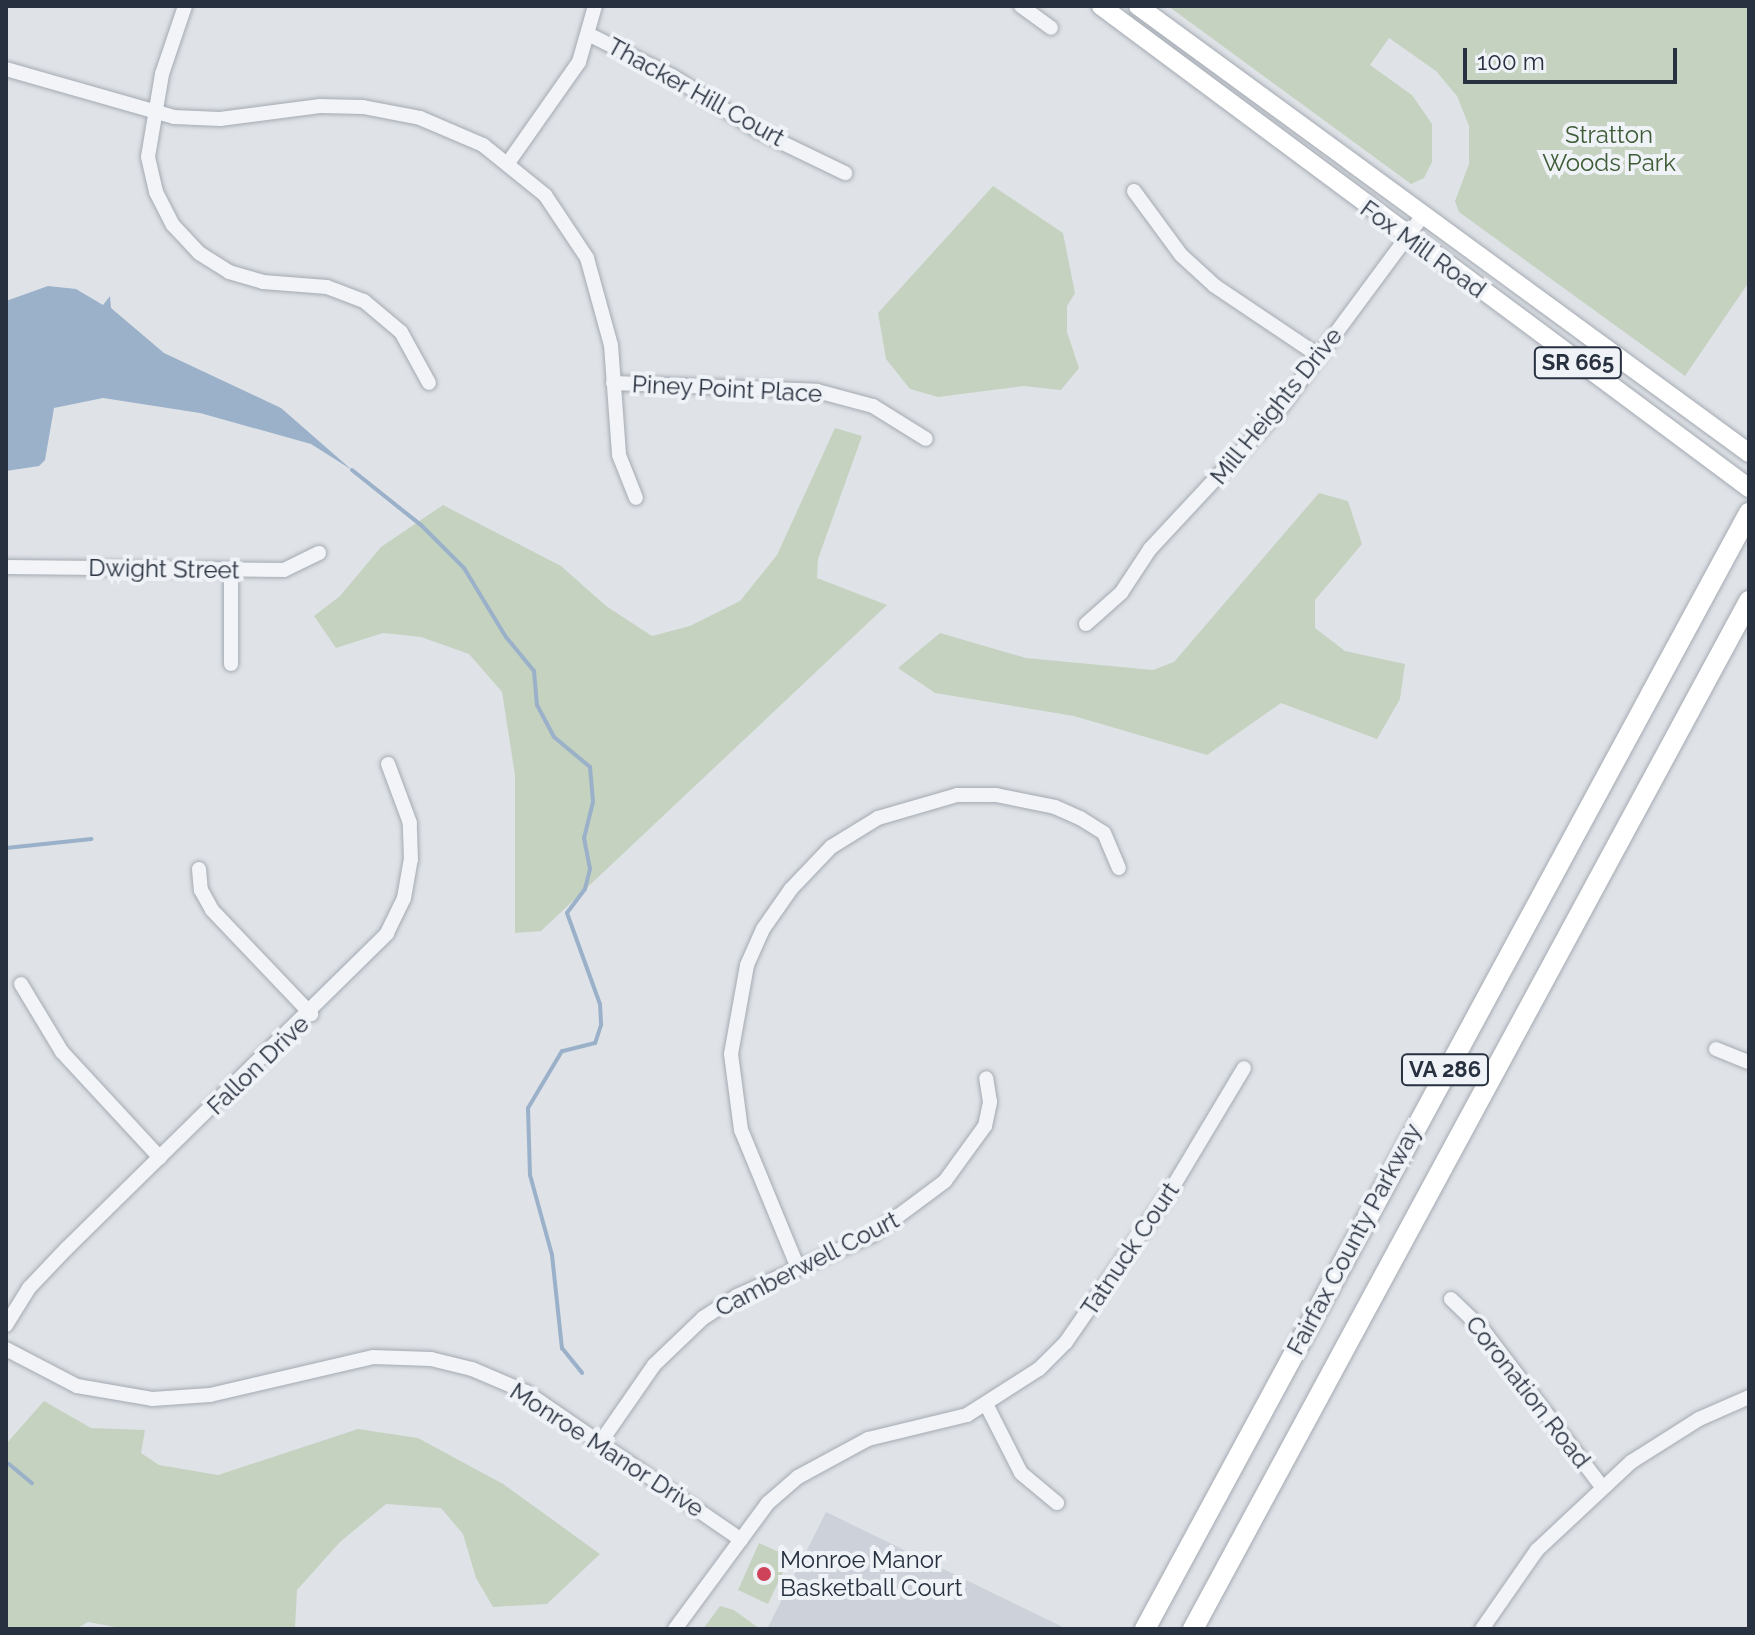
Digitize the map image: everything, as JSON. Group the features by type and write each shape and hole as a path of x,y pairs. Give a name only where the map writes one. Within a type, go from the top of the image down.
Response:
{"highway":[{"name":"Fairfax County Parkway","path":"1145,1629 1749,513"},
{"name":"Fairfax County Parkway","path":"1193,1629 1749,601"}],"main road":[{"name":"Fox Mill Road","path":"1101,6 1406,237 1749,488"},
{"name":"Fox Mill Road","path":"1138,6 1749,453"}],"street":[{"path":"185,6 154,112 149,167 156,192 181,235 209,259 251,280 327,287 364,301 401,332 429,383"},
{"path":"508,163 563,89 590,35 595,6"},
{"path":"1021,6 1051,28"},
{"name":"Thacker Hill Court","path":"590,35 672,76 758,131 845,173"},
{"path":"6,69 154,112 220,119 320,106 392,111 448,127 508,163 545,195 587,258 607,317 619,455 636,498"},
{"path":"1134,191 1181,255 1215,286 1319,356"},
{"name":"Mill Heights Drive","path":"1086,624 1121,593 1150,549 1229,469 1319,356 1423,215"},
{"name":"Piney Point Place","path":"613,383 817,391 873,406 926,439"},
{"name":"Dwight Street","path":"6,567 284,570 319,553"},
{"path":"231,570 231,664"},
{"name":"Fallon Drive","path":"6,1325 29,1288 376,950 404,898 411,860 410,823 388,764"},
{"path":"798,1268 741,1130 731,1054 747,965 763,929 791,889 853,831 916,803 957,795 996,795 1055,807 1080,818 1104,833 1119,868"},
{"path":"199,869 201,890 212,910 311,1014"},
{"path":"21,984 62,1052 160,1158"},
{"path":"1716,1049 1749,1062"},
{"name":"Tatnuck Court","path":"675,1629 775,1496 831,1456 868,1439 967,1415 1039,1369 1078,1327 1244,1068"},
{"name":"Camberwell Court","path":"600,1443 654,1365 682,1335 737,1296 884,1229 945,1181 985,1126 990,1102 986,1078"},
{"name":"Coronation Road","path":"1451,1299 1483,1330 1602,1487"},
{"name":"Monroe Manor Drive","path":"6,1349 77,1386 152,1399 210,1395 356,1359 431,1359 513,1386 741,1540"},
{"path":"1482,1629 1537,1550 1602,1487 1664,1439 1749,1397"},
{"path":"986,1404 1021,1473 1057,1503"}],"shaded area":[{"path":"826,1512 1067,1629 767,1629"}],"green space":[{"name":"Stratton Woods Park","path":"1168,6 1749,6 1749,282 1685,376 1459,212 1455,201 1469,164 1469,126 1457,96 1436,71 1389,38 1370,65 1412,95 1432,124 1432,162 1424,178 1411,184"},
{"path":"993,186 1063,233 1075,293 1067,306 1067,332 1079,368 1061,390 1023,386 938,397 910,389 886,359 878,313"},
{"path":"835,428 862,436 818,559 817,578 887,605 541,931 515,933 515,775 502,692 469,654 421,637 383,633 336,648 314,616 340,596 381,547 443,505 561,566 606,606 652,636 690,626 740,601 777,555"},
{"path":"1319,493 1348,501 1362,544 1315,600 1315,628 1345,651 1405,664 1400,699 1377,739 1281,703 1207,755 1074,716 935,693 898,668 940,633 1026,658 1153,670 1174,662"},
{"path":"44,1401 91,1428 145,1430 141,1453 159,1465 218,1475 358,1429 418,1438 503,1484 600,1554 547,1604 493,1607 476,1578 463,1534 441,1508 386,1504 340,1542 297,1590 295,1629 126,1629 88,1622 76,1629 6,1629 6,1444"},
{"name":"Monroe Manor Basketball Court","path":"759,1543 790,1557 768,1604 738,1590"},
{"path":"720,1606 734,1610 760,1629 703,1629"}],"water":[{"path":"48,286 76,289 103,305 110,296 111,308 164,353 281,408 352,470 311,444 200,413 103,398 54,408 45,460 39,466 6,471 6,301"}],"waterway":[{"path":"352,470 421,525 464,568 506,637 534,671 537,705 554,737 590,767 593,802 584,838 590,869 585,889 567,913 600,1004 601,1025 595,1043 562,1051 528,1108 530,1175 552,1255 562,1348 582,1373"},
{"path":"6,848 92,839"},
{"path":"9,1464 32,1483"}],"place":[{"name":"Monroe Manor Basketball Court","path":"764,1574"}]}
